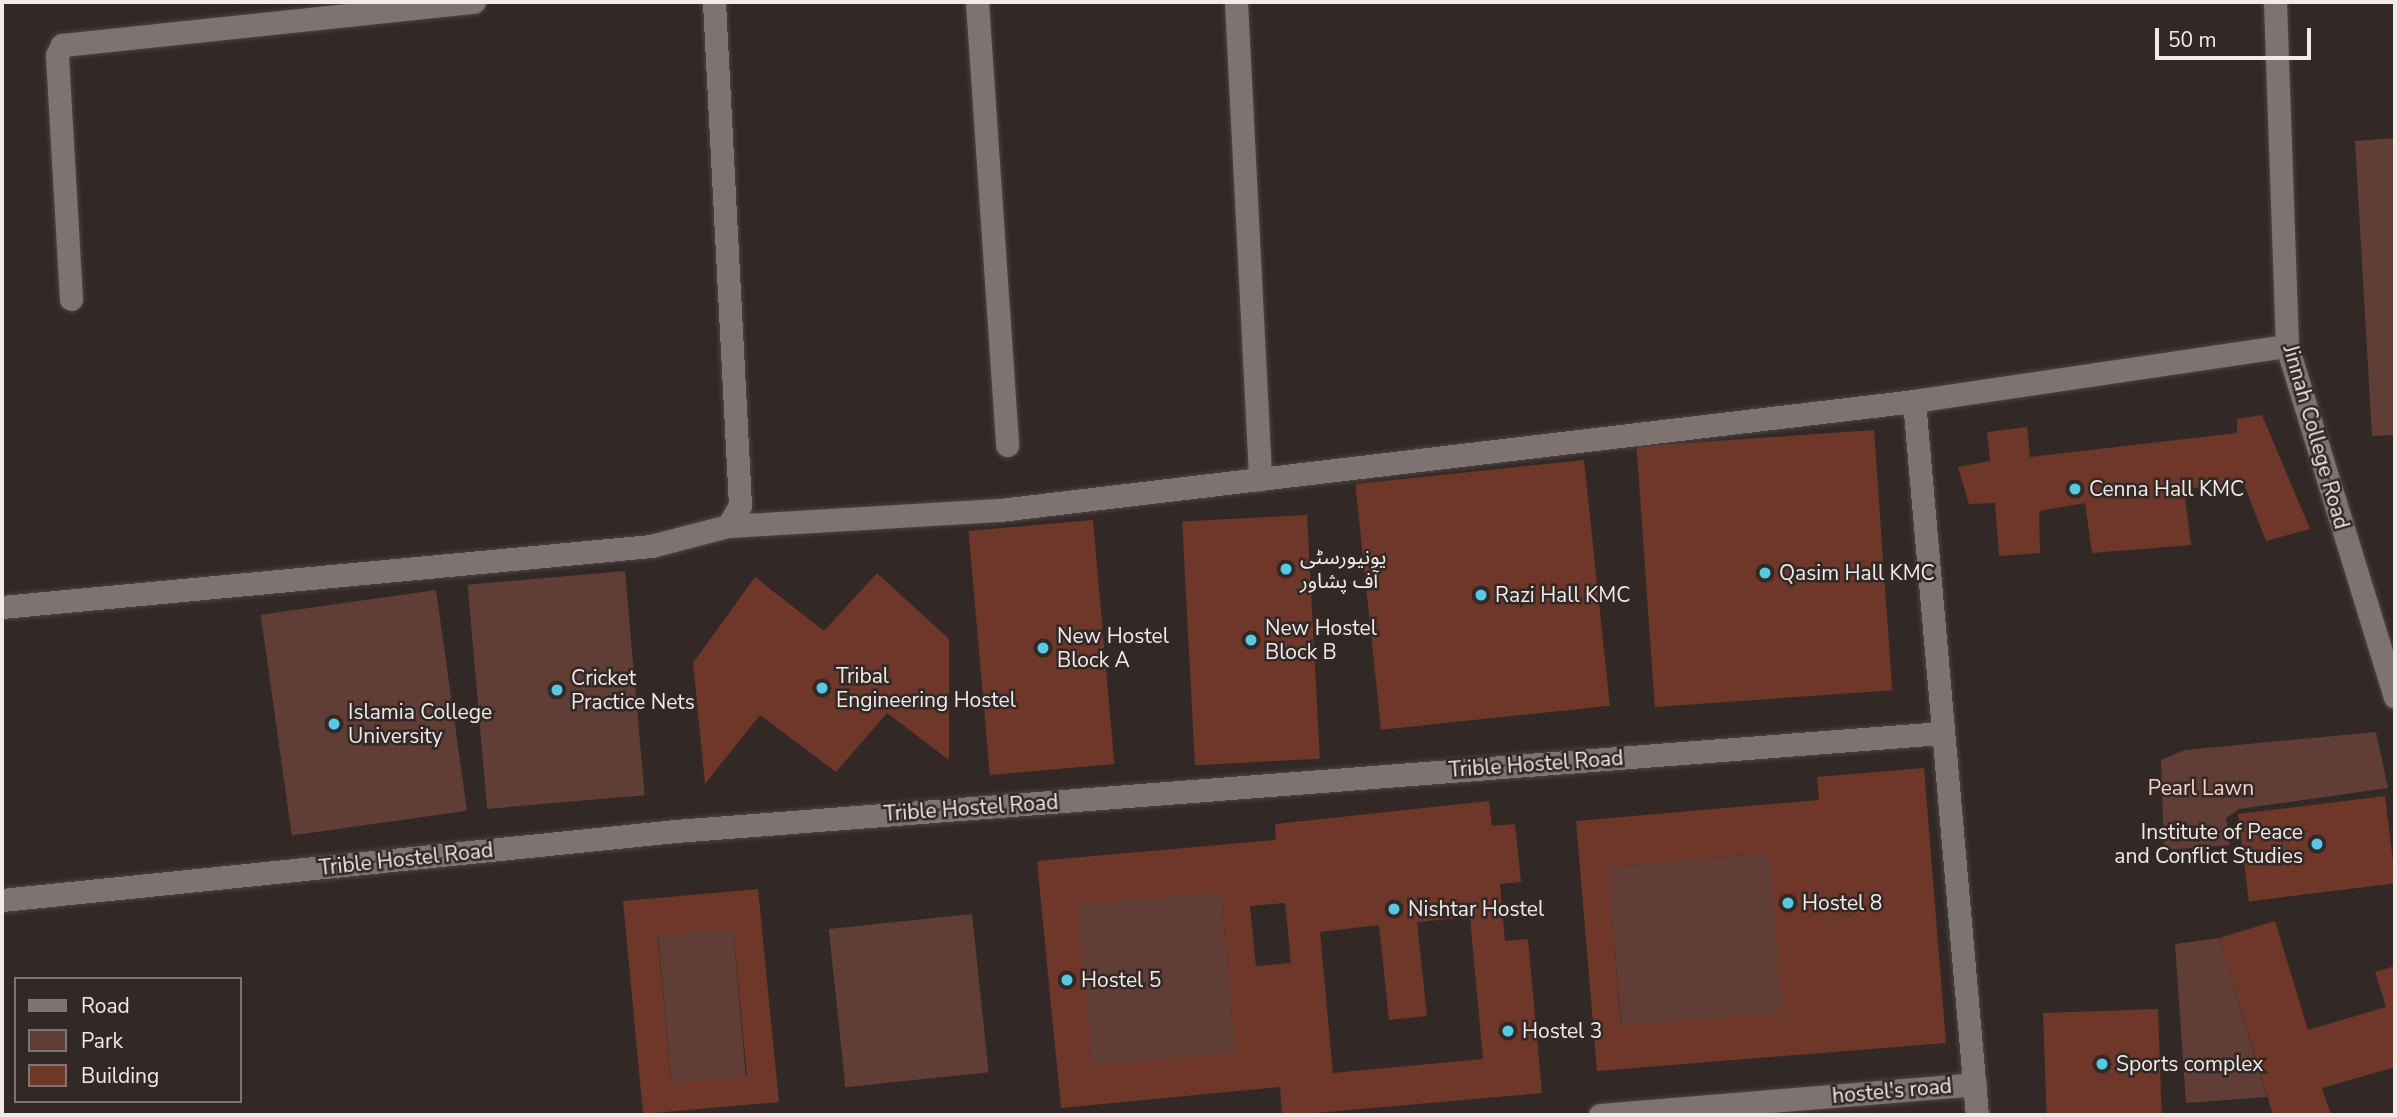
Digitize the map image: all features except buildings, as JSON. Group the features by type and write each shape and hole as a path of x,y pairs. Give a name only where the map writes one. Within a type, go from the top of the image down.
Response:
{"street":[{"path":"71,299 57,55 61,45 474,2"},
{"path":"715,2 740,505 727,526"},
{"path":"977,2 1007,445"},
{"path":"1236,2 1261,479"},
{"name":"Jinnah College Road","path":"2274,2 2287,346 2395,697"},
{"path":"2,607 642,547 727,526 1000,510 1914,401 2287,346"},
{"path":"1914,401 1978,1115"},
{"name":"Trible Hostel Road","path":"2,900 676,831 1942,733"},
{"name":"hostel's road","path":"1600,1115 1975,1084"}],"green space":[{"path":"2395,138 2395,435 2372,436 2355,141"},
{"name":"Cricket Practice Nets","path":"625,571 645,795 487,809 468,585"},
{"path":"436,590 467,811 292,835 261,615"},
{"name":"Pearl Lawn","path":"2376,732 2388,788 2239,809 2226,818 2230,845 2164,850 2161,760 2185,750"},
{"path":"1769,853 1783,1013 1622,1028 1608,867"},
{"path":"1221,892 1235,1053 1092,1066 1078,905"},
{"path":"972,914 989,1072 845,1087 829,929"},
{"path":"733,929 746,1076 671,1083 658,936"},
{"path":"2219,938 2267,1097 2186,1103 2175,944"}],"place":[{"name":"Cenna Hall KMC","path":"2075,489"},
{"name":"یونیورسٹی آف پشاور","path":"1286,569"},
{"name":"Qasim Hall KMC","path":"1765,573"},
{"name":"Razi Hall KMC","path":"1481,595"},
{"name":"New Hostel Block B","path":"1251,640"},
{"name":"New Hostel Block A","path":"1043,648"},
{"name":"Tribal Engineering Hostel","path":"822,688"},
{"name":"Cricket Practice Nets","path":"557,690"},
{"name":"Islamia College University","path":"334,724"},
{"name":"Institute of Peace and Conflict Studies","path":"2317,844"},
{"name":"Hostel 8","path":"1788,903"},
{"name":"Nishtar Hostel","path":"1394,909"},
{"name":"Hostel 5","path":"1067,980"},
{"name":"Hostel 3","path":"1508,1031"},
{"name":"Sports complex","path":"2102,1064"}]}
